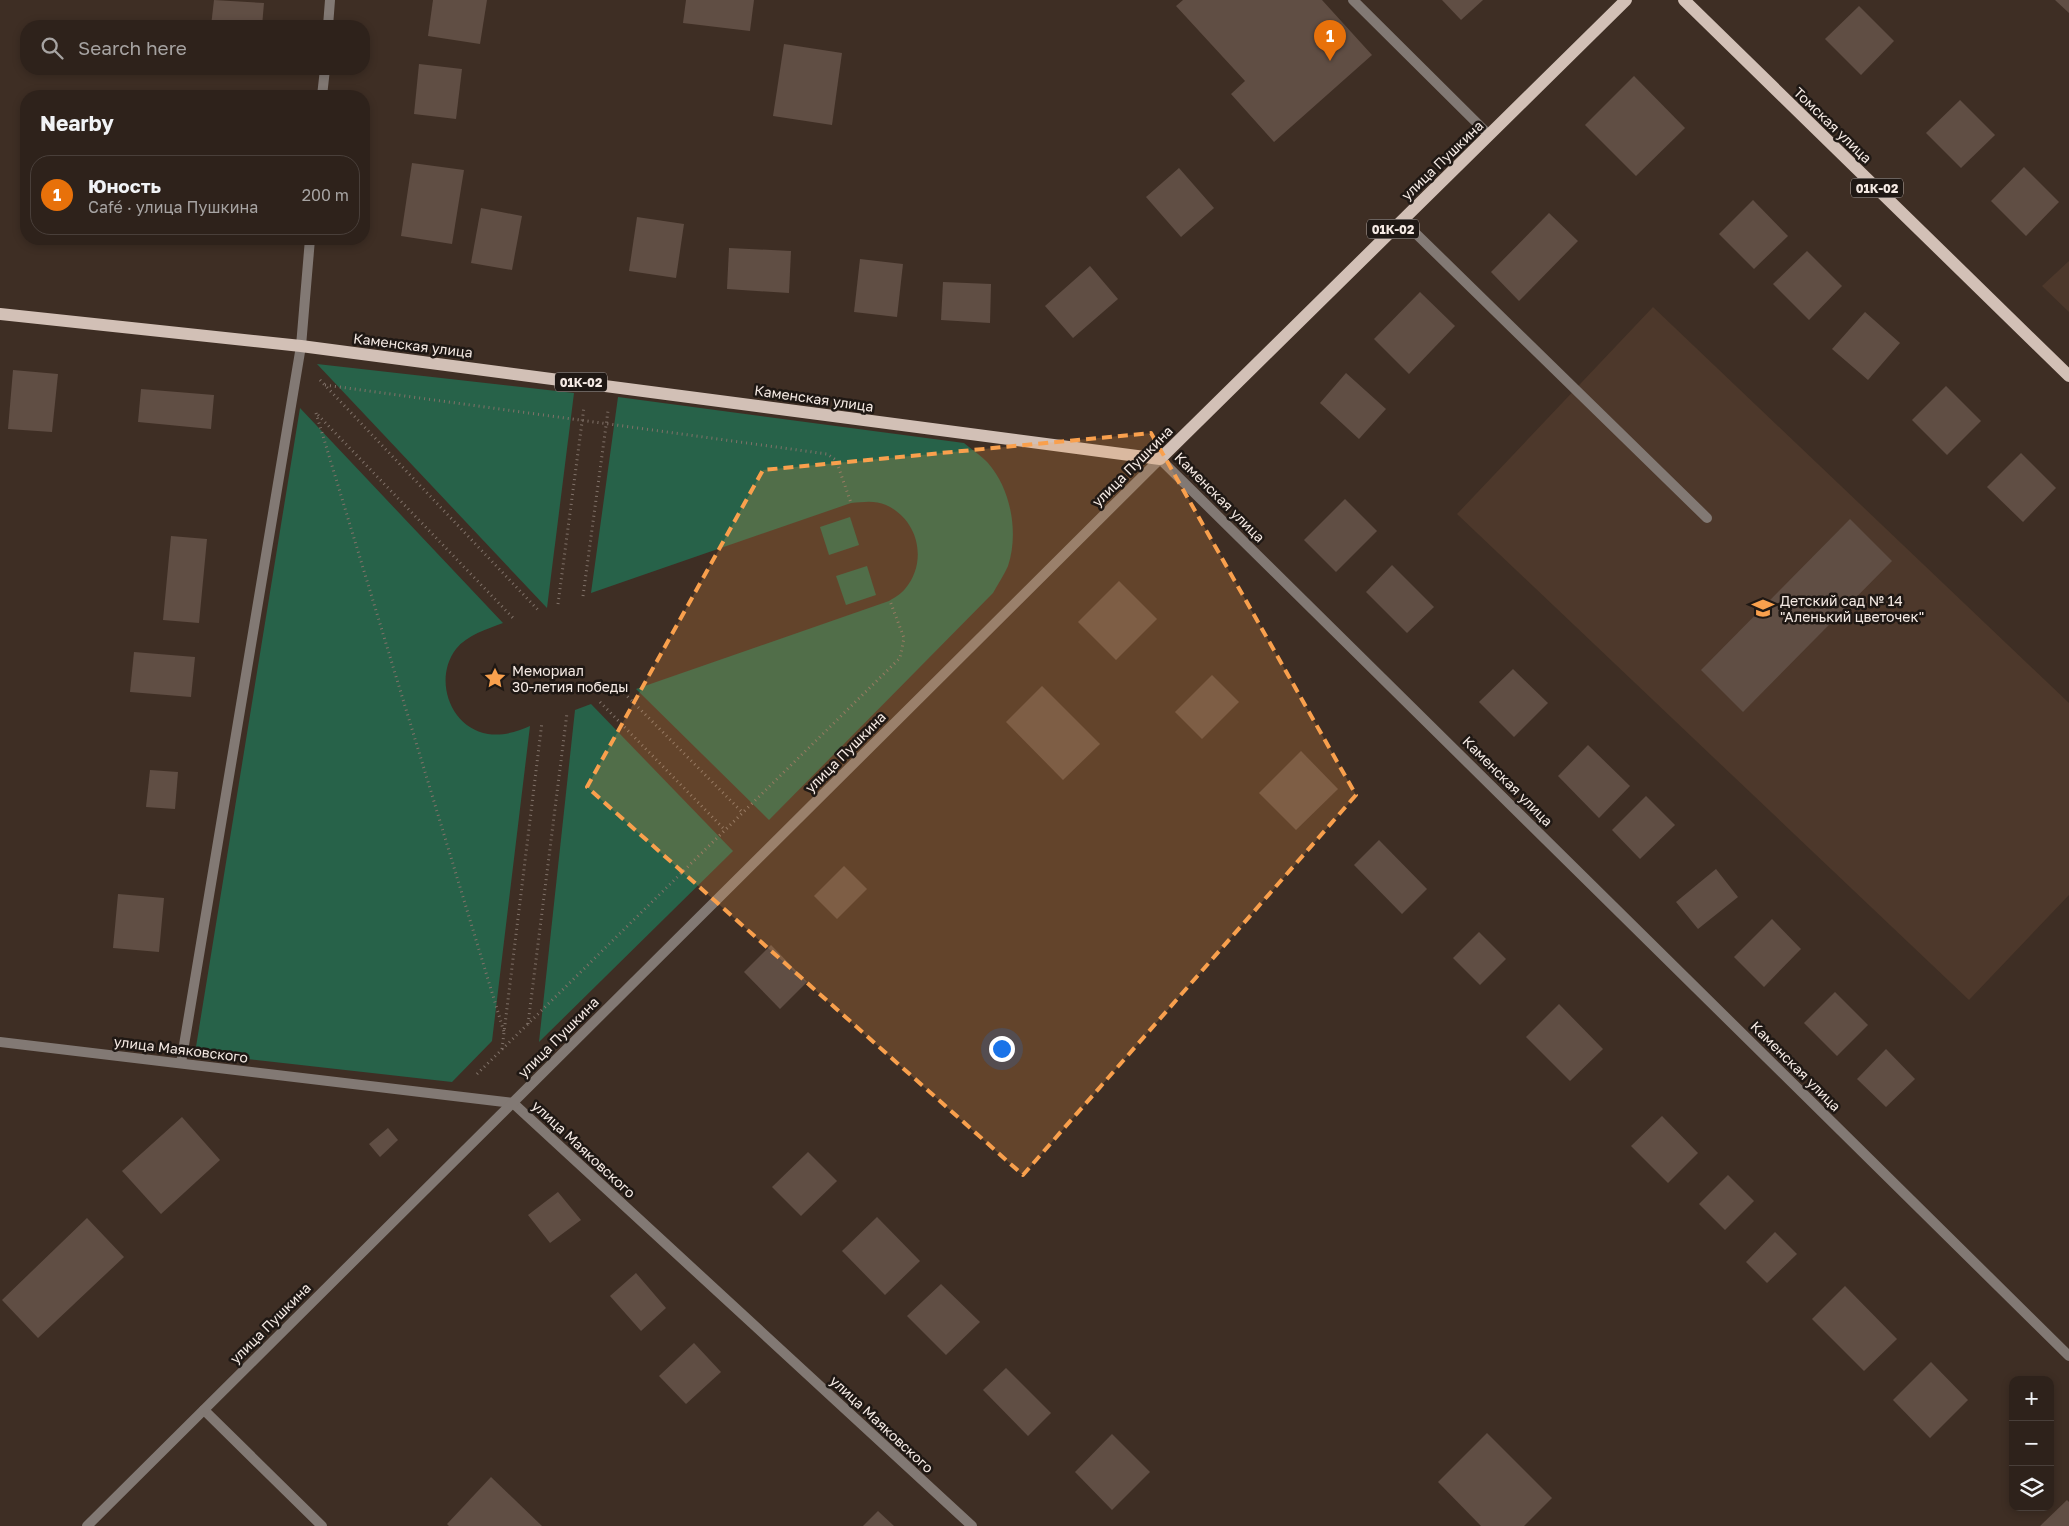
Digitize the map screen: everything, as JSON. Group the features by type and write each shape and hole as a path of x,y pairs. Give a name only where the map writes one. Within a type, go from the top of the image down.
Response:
{"main road":[{"name":"улица Пушкина","path":"1160,459 1626,0"},
{"name":"Томская улица","path":"1684,0 2069,376"},
{"name":"Каменская улица","path":"0,314 300,352 587,382 1160,459"}],"street":[{"path":"328,20 330,0"},
{"path":"1353,0 1489,135"},
{"path":"323,90 324,75"},
{"path":"1402,220 1706,518"},
{"path":"181,1063 300,352 309,245"},
{"name":"улица Пушкина","path":"86,1526 1160,459"},
{"name":"Каменская улица","path":"1160,459 2069,1356"},
{"name":"улица Маяковского","path":"0,1042 513,1102 972,1526"},
{"path":"204,1410 322,1526"}],"path":[{"path":"300,352 325,385 539,611"},
{"path":"558,604 587,382"},
{"path":"325,385 827,454 836,460 851,503"},
{"path":"583,596 611,386"},
{"path":"293,389 515,620"},
{"path":"316,413 504,1032"},
{"path":"456,1096 900,658 904,638 890,601"},
{"path":"624,693 743,813"},
{"path":"600,702 725,830"},
{"path":"528,1024 567,713"},
{"path":"502,1050 542,722"}],"highlighted area":[{"path":"1151,433 1356,795 1023,1175 587,787 763,470"}],"shaded area":[{"path":"2069,261 2069,312 2042,286"},
{"name":"Детский сад № 14 \"Аленький цветочек\"","path":"1653,307 2069,703 2069,895 1969,1000 1457,514"}],"green space":[{"path":"317,364 574,393 547,608"},
{"path":"618,397 964,443 988,463 1002,485 1007,498 1013,526 1013,540 1008,566 993,593 769,820 636,689 889,601 905,589 916,567 918,555 913,531 897,512 882,503 851,503 591,593"},
{"path":"300,408 503,623 466,640 456,649 449,661 446,687 449,700 455,712 475,730 488,734 510,733 530,726 492,1041 452,1082 195,1053"},
{"path":"850,517 859,545 829,555 820,527"},
{"path":"867,566 876,595 846,605 836,576"},
{"path":"591,704 733,851 539,1042 575,710"}],"building":[{"path":"214,0 264,3 263,20 212,20"},
{"path":"433,0 487,0 480,44 428,36"},
{"path":"686,0 754,0 750,31 683,23"},
{"path":"1183,0 1322,0 1372,55 1274,142 1231,94 1245,81 1176,6"},
{"path":"1442,0 1483,0 1461,20"},
{"path":"2055,0 2069,0 2069,13"},
{"path":"1859,6 1894,41 1861,75 1825,39"},
{"path":"784,44 842,53 832,125 773,116"},
{"path":"419,64 462,69 456,119 414,114"},
{"path":"1634,76 1685,128 1636,176 1585,125"},
{"path":"1960,100 1995,135 1961,168 1926,133"},
{"path":"412,163 464,170 452,244 401,236"},
{"path":"2024,167 2059,202 2026,236 1991,201"},
{"path":"1179,168 1214,208 1181,237 1146,197"},
{"path":"1753,200 1788,236 1754,269 1719,234"},
{"path":"481,208 522,216 512,270 471,263"},
{"path":"1549,213 1578,241 1519,301 1491,272"},
{"path":"637,217 684,224 676,278 629,271"},
{"path":"729,248 791,251 789,293 727,289"},
{"path":"1807,251 1842,286 1809,320 1773,284"},
{"path":"860,259 903,264 897,317 854,312"},
{"path":"1090,266 1118,299 1073,338 1045,306"},
{"path":"943,282 991,284 990,323 941,320"},
{"path":"1420,292 1455,326 1409,374 1374,339"},
{"path":"1865,312 1900,343 1868,380 1832,349"},
{"path":"13,370 58,374 52,432 8,429"},
{"path":"1346,373 1386,409 1359,439 1320,403"},
{"path":"1946,386 1981,421 1947,455 1912,420"},
{"path":"141,389 214,395 211,429 138,422"},
{"path":"2021,453 2056,488 2023,522 1987,487"},
{"path":"1345,499 1377,531 1336,572 1304,540"},
{"path":"1850,519 1892,561 1743,712 1701,670"},
{"path":"171,536 207,539 199,623 163,620"},
{"path":"1392,565 1434,607 1407,633 1366,592"},
{"path":"1119,581 1157,619 1116,660 1078,622"},
{"path":"134,652 195,657 191,697 130,692"},
{"path":"1513,669 1548,703 1514,737 1479,702"},
{"path":"1212,675 1239,702 1202,739 1175,712"},
{"path":"1042,686 1100,744 1063,780 1006,722"},
{"path":"1588,745 1630,786 1599,818 1558,776"},
{"path":"1301,751 1338,789 1296,830 1259,793"},
{"path":"150,770 178,772 175,809 146,807"},
{"path":"1646,796 1675,825 1640,859 1612,830"},
{"path":"1379,840 1427,889 1402,914 1354,865"},
{"path":"844,866 867,889 837,919 814,896"},
{"path":"1716,869 1738,897 1698,929 1676,902"},
{"path":"118,894 164,898 159,952 113,948"},
{"path":"1772,919 1801,949 1764,987 1734,957"},
{"path":"1479,932 1506,959 1480,985 1453,958"},
{"path":"771,945 807,982 780,1009 744,972"},
{"path":"1835,992 1868,1025 1837,1056 1804,1023"},
{"path":"1559,1004 1603,1049 1570,1081 1526,1037"},
{"path":"1886,1049 1915,1079 1886,1107 1857,1079"},
{"path":"1662,1116 1698,1153 1668,1183 1631,1146"},
{"path":"182,1117 220,1160 161,1214 122,1171"},
{"path":"388,1128 398,1140 380,1157 369,1144"},
{"path":"808,1152 837,1181 801,1216 772,1187"},
{"path":"1728,1175 1754,1201 1725,1230 1699,1204"},
{"path":"558,1192 581,1220 550,1243 528,1215"},
{"path":"877,1217 920,1261 885,1295 842,1251"},
{"path":"87,1218 124,1257 38,1338 2,1300"},
{"path":"1775,1232 1797,1254 1767,1283 1746,1262"},
{"path":"636,1273 666,1308 641,1331 610,1296"},
{"path":"941,1284 980,1322 946,1355 907,1316"},
{"path":"1845,1286 1897,1339 1864,1371 1812,1319"},
{"path":"694,1343 721,1372 686,1404 659,1376"},
{"path":"1931,1362 1968,1400 1930,1438 1893,1400"},
{"path":"1006,1368 1051,1413 1028,1436 983,1390"},
{"path":"1487,1433 1552,1498 1524,1526 1481,1526 1438,1482"},
{"path":"1112,1434 1150,1472 1112,1510 1075,1472"},
{"path":"491,1477 542,1526 449,1526 447,1524"},
{"path":"2067,1500 2069,1502 2069,1526 2040,1526"},
{"path":"878,1511 894,1526 863,1526"}],"place":[{"name":"Юность","path":"1330,61"},
{"name":"Детский сад № 14 \"Аленький цветочек\"","path":"1763,608"},
{"name":"Мемориал 30-летия победы","path":"495,678"}]}
